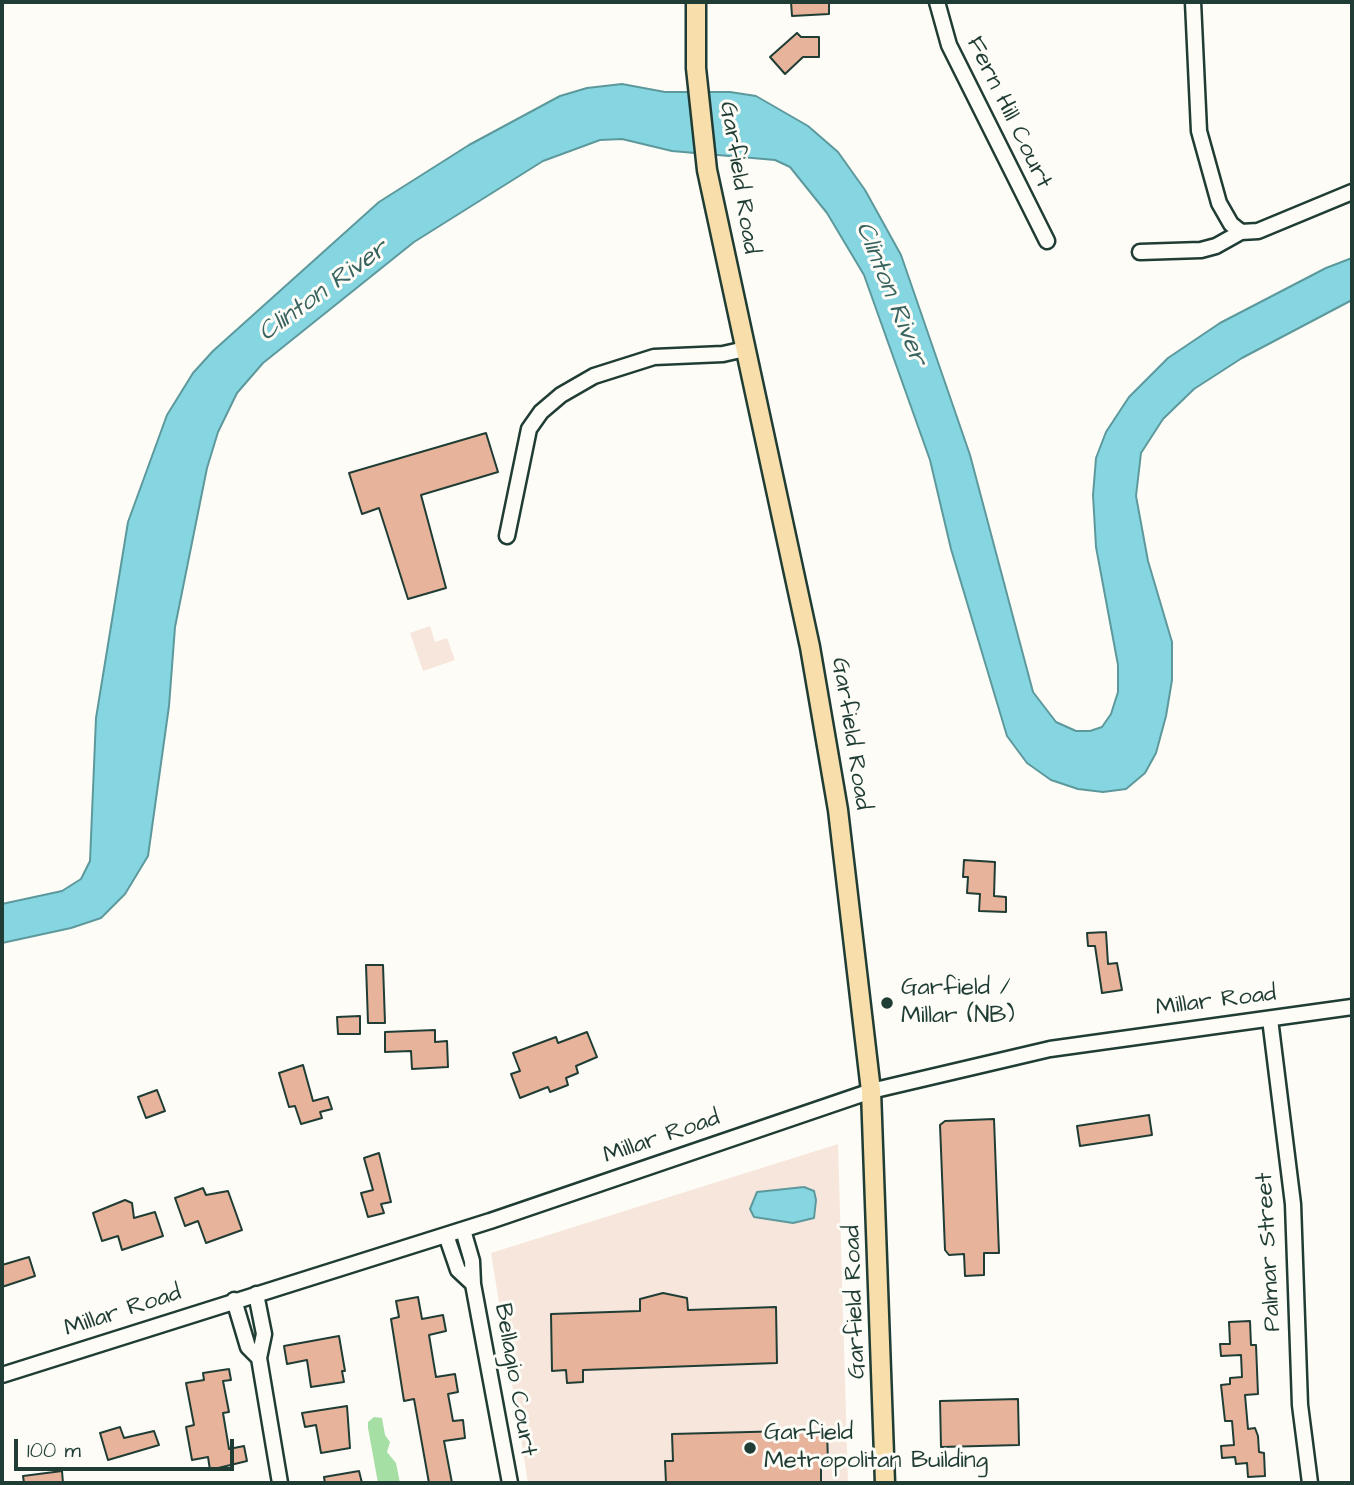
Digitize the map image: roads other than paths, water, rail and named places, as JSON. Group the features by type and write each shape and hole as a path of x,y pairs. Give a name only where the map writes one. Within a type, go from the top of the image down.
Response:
{"main road":[{"name":"Garfield Road","path":"696,2 696,68 707,170 774,471 825,726 840,822 871,1091 885,1483"}],"street":[{"name":"Fern Hill Court","path":"937,2 948,45 1047,241"},
{"path":"1193,2 1199,131 1219,203 1231,224 1241,232"},
{"path":"1140,252 1202,250 1241,232 1265,228 1352,192"},
{"path":"507,536 529,429 541,412 561,395 594,376 654,357 723,354 745,349"},
{"name":"Millar Road","path":"2,1375 463,1230 871,1091 1050,1049 1352,1007"},
{"name":"Palmar Street","path":"1270,1019 1293,1205 1300,1405 1310,1483"},
{"name":"Bellagio Court","path":"463,1230 472,1261 473,1284 510,1483"},
{"name":"Bellagio Court","path":"446,1235 455,1265 473,1284"},
{"path":"256,1294 264,1334 259,1359 280,1483"},
{"path":"234,1300 248,1347 259,1359"}],"water":[{"name":"Clinton River","path":"622,84 665,92 730,92 756,96 808,126 838,152 865,190 901,255 970,455 1033,692 1056,722 1076,731 1090,731 1102,727 1111,714 1118,692 1118,665 1096,547 1093,495 1096,458 1106,432 1129,397 1168,358 1220,323 1326,268 1352,258 1352,300 1242,358 1194,389 1163,419 1141,453 1136,496 1148,561 1172,642 1172,680 1166,716 1156,753 1145,773 1126,789 1103,792 1078,789 1051,780 1027,763 1007,736 951,549 930,460 864,275 827,213 790,167 775,160 672,151 622,139 600,140 543,161 414,242 263,363 237,393 218,432 207,468 175,627 169,706 148,856 125,894 101,918 71,928 2,943 2,904 62,891 81,879 90,861 96,718 128,522 167,415 193,373 213,351 379,202 469,145 560,96 587,88"},
{"path":"804,1187 814,1191 814,1218 793,1223 754,1217 750,1209 757,1192"}],"place":[{"name":"Garfield / Millar (NB)","path":"887,1003"},
{"name":"Garfield Metropolitan Building","path":"750,1448"}]}
